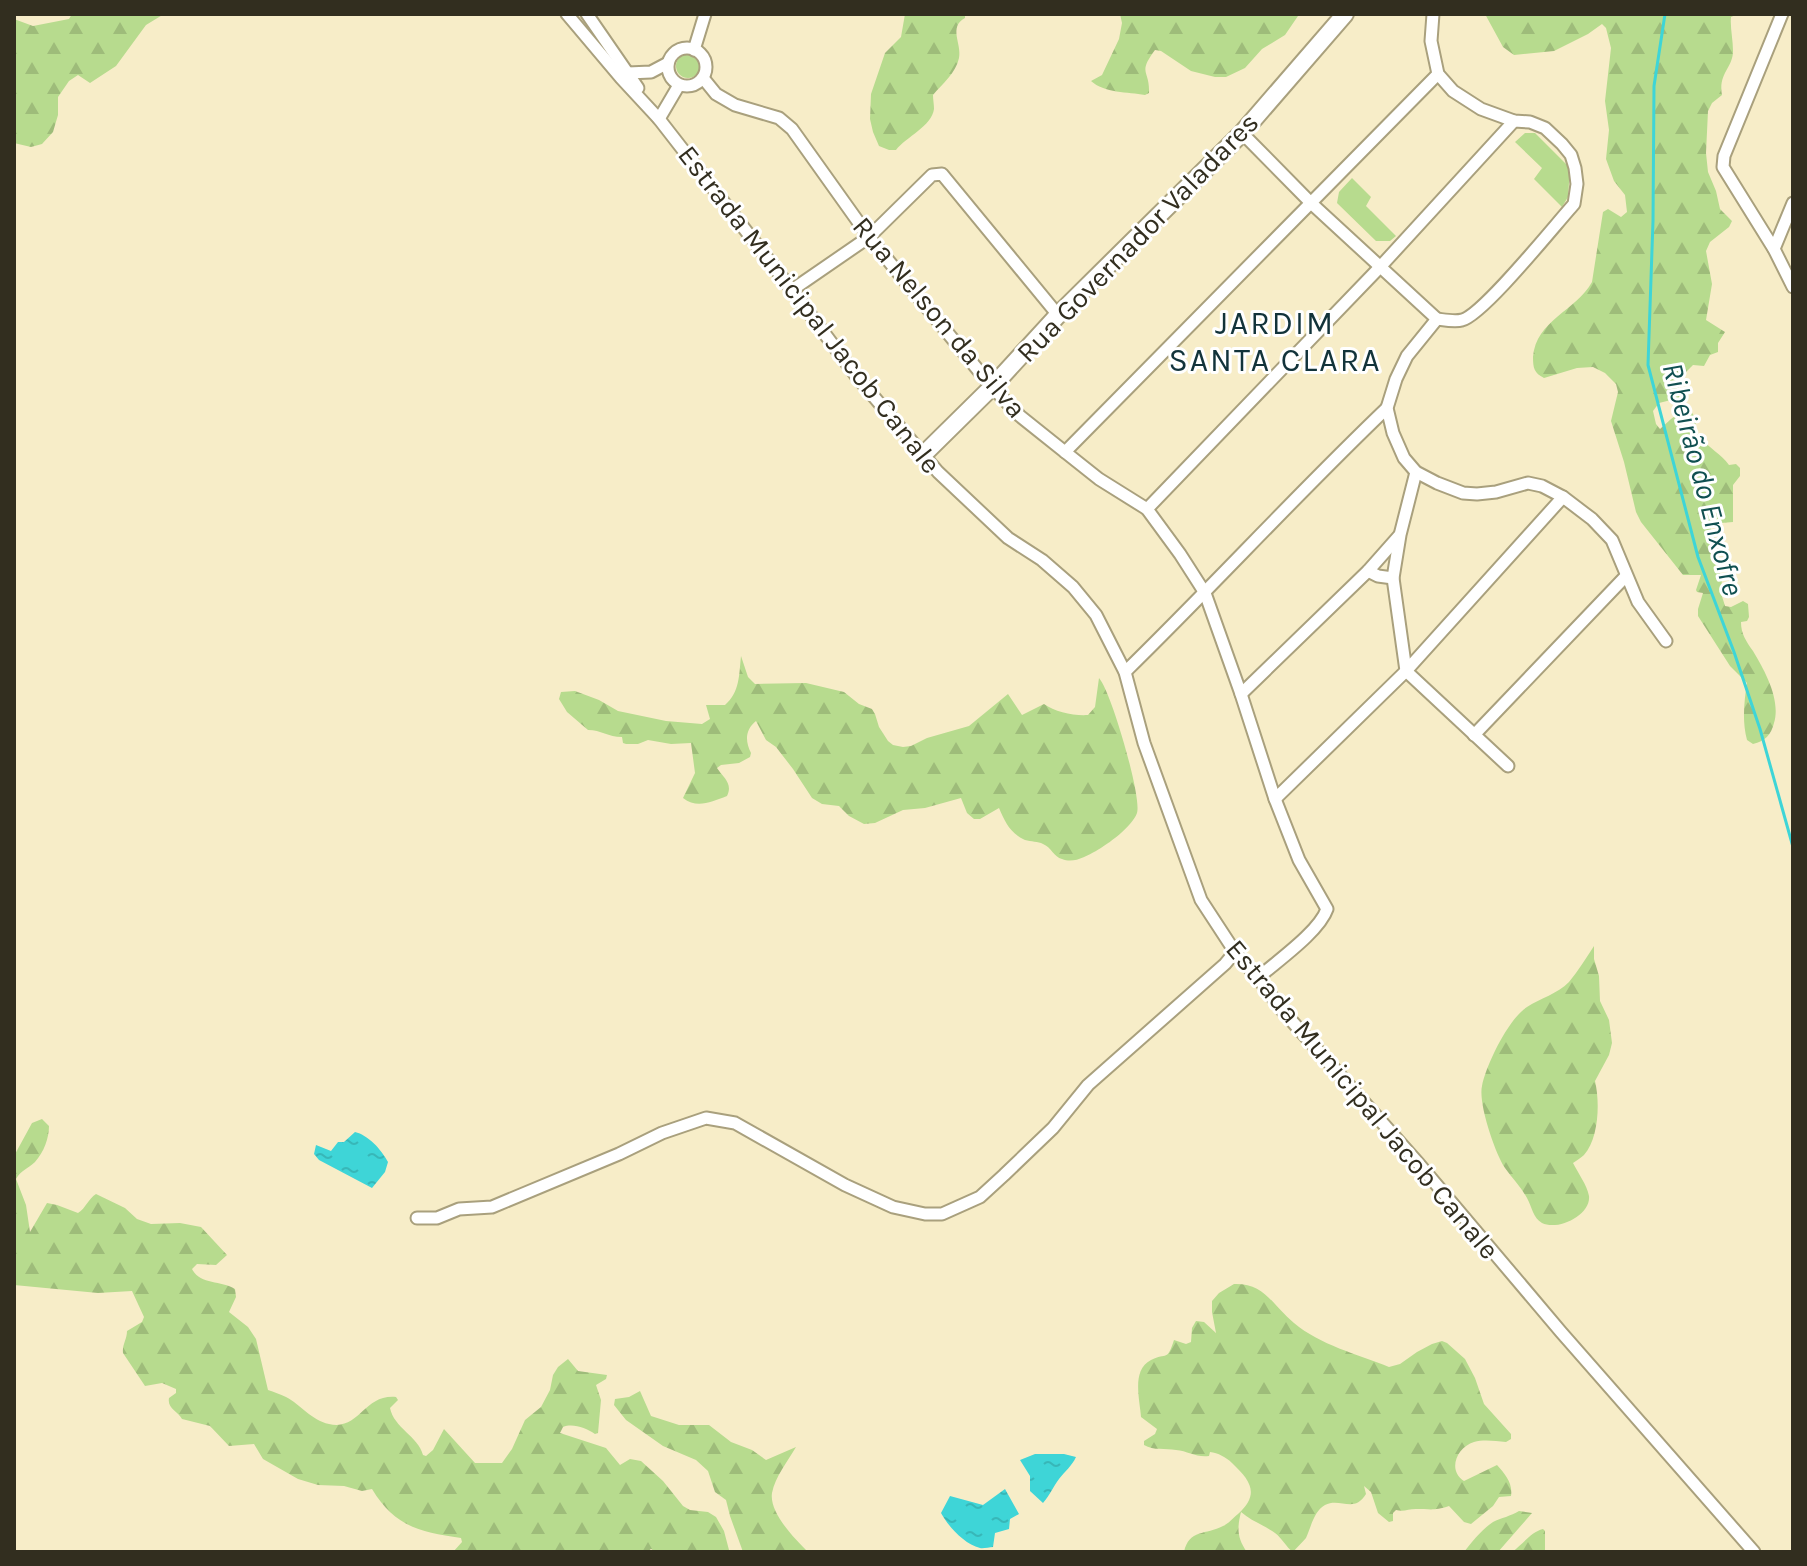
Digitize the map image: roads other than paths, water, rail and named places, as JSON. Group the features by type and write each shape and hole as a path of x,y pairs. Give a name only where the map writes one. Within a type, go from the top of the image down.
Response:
{"street":[{"name":"Estrada Municipal Jacob Canale","path":"567,14 659,119 857,377 923,455 1008,538 1042,560 1073,587 1096,615 1125,672 1144,743 1201,900 1235,952 1754,1552"},
{"path":"587,14 659,119 679,85"},
{"path":"694,50 705,14"},
{"name":"Rua Governador Valadares","path":"923,455 992,387 1058,315 1242,133 1345,14"},
{"path":"1242,133 1311,203 1437,319 1460,321 1470,317 1489,300 1574,204 1577,184 1571,155 1545,128 1481,109 1453,91 1438,74 1431,41 1433,14"},
{"path":"1782,14 1724,156 1723,167 1774,249 1793,287"},
{"path":"681,49 694,50 704,59 703,78 692,86 679,85 670,76 668,63 681,49"},
{"path":"628,73 651,72 668,63"},
{"path":"1065,452 1438,74"},
{"name":"Rua Nelson da Silva","path":"703,78 716,94 735,105 779,118 792,129 869,237 992,387 1020,416 1099,479 1147,509 1205,593 1275,799 1299,860 1327,909 1324,918 1313,930 1258,978"},
{"path":"1147,509 1381,266 1514,121"},
{"path":"792,290 869,237 932,175 942,174 1058,315"},
{"path":"1774,249 1793,203"},
{"path":"1125,672 1387,408 1407,356 1437,319"},
{"path":"1387,408 1404,458 1416,472 1463,493 1496,492 1528,483 1542,486 1592,519 1612,540 1638,602 1666,641"},
{"path":"1416,472 1393,578 1406,671 1508,766"},
{"path":"1275,799 1406,671 1563,497"},
{"path":"1241,694 1368,571 1400,535"},
{"path":"1368,571 1393,578"},
{"path":"1474,735 1626,576"},
{"path":"417,1218 437,1218 459,1209 492,1207 662,1133 706,1118 735,1123 845,1185 893,1207 925,1214 942,1214 980,1197 1053,1128 1088,1085 1235,952"}],"water":[{"path":"355,1132 374,1143 388,1162 385,1172 372,1188 319,1160 314,1154 316,1145 331,1151 338,1142 344,1142"},
{"path":"1035,1454 1076,1457 1043,1503 1030,1491 1030,1476 1020,1460"},
{"path":"1005,1489 1019,1514 1010,1519 1009,1529 995,1533 993,1547 981,1548 968,1543 952,1529 941,1513 950,1496 983,1505"}],"waterway":[{"name":"Ribeirão do Enxofre","path":"1665,14 1654,86 1648,365 1698,557 1760,729 1793,847"}],"district":[{"name":"JARDIM SANTA CLARA","path":"1275,342"}]}
